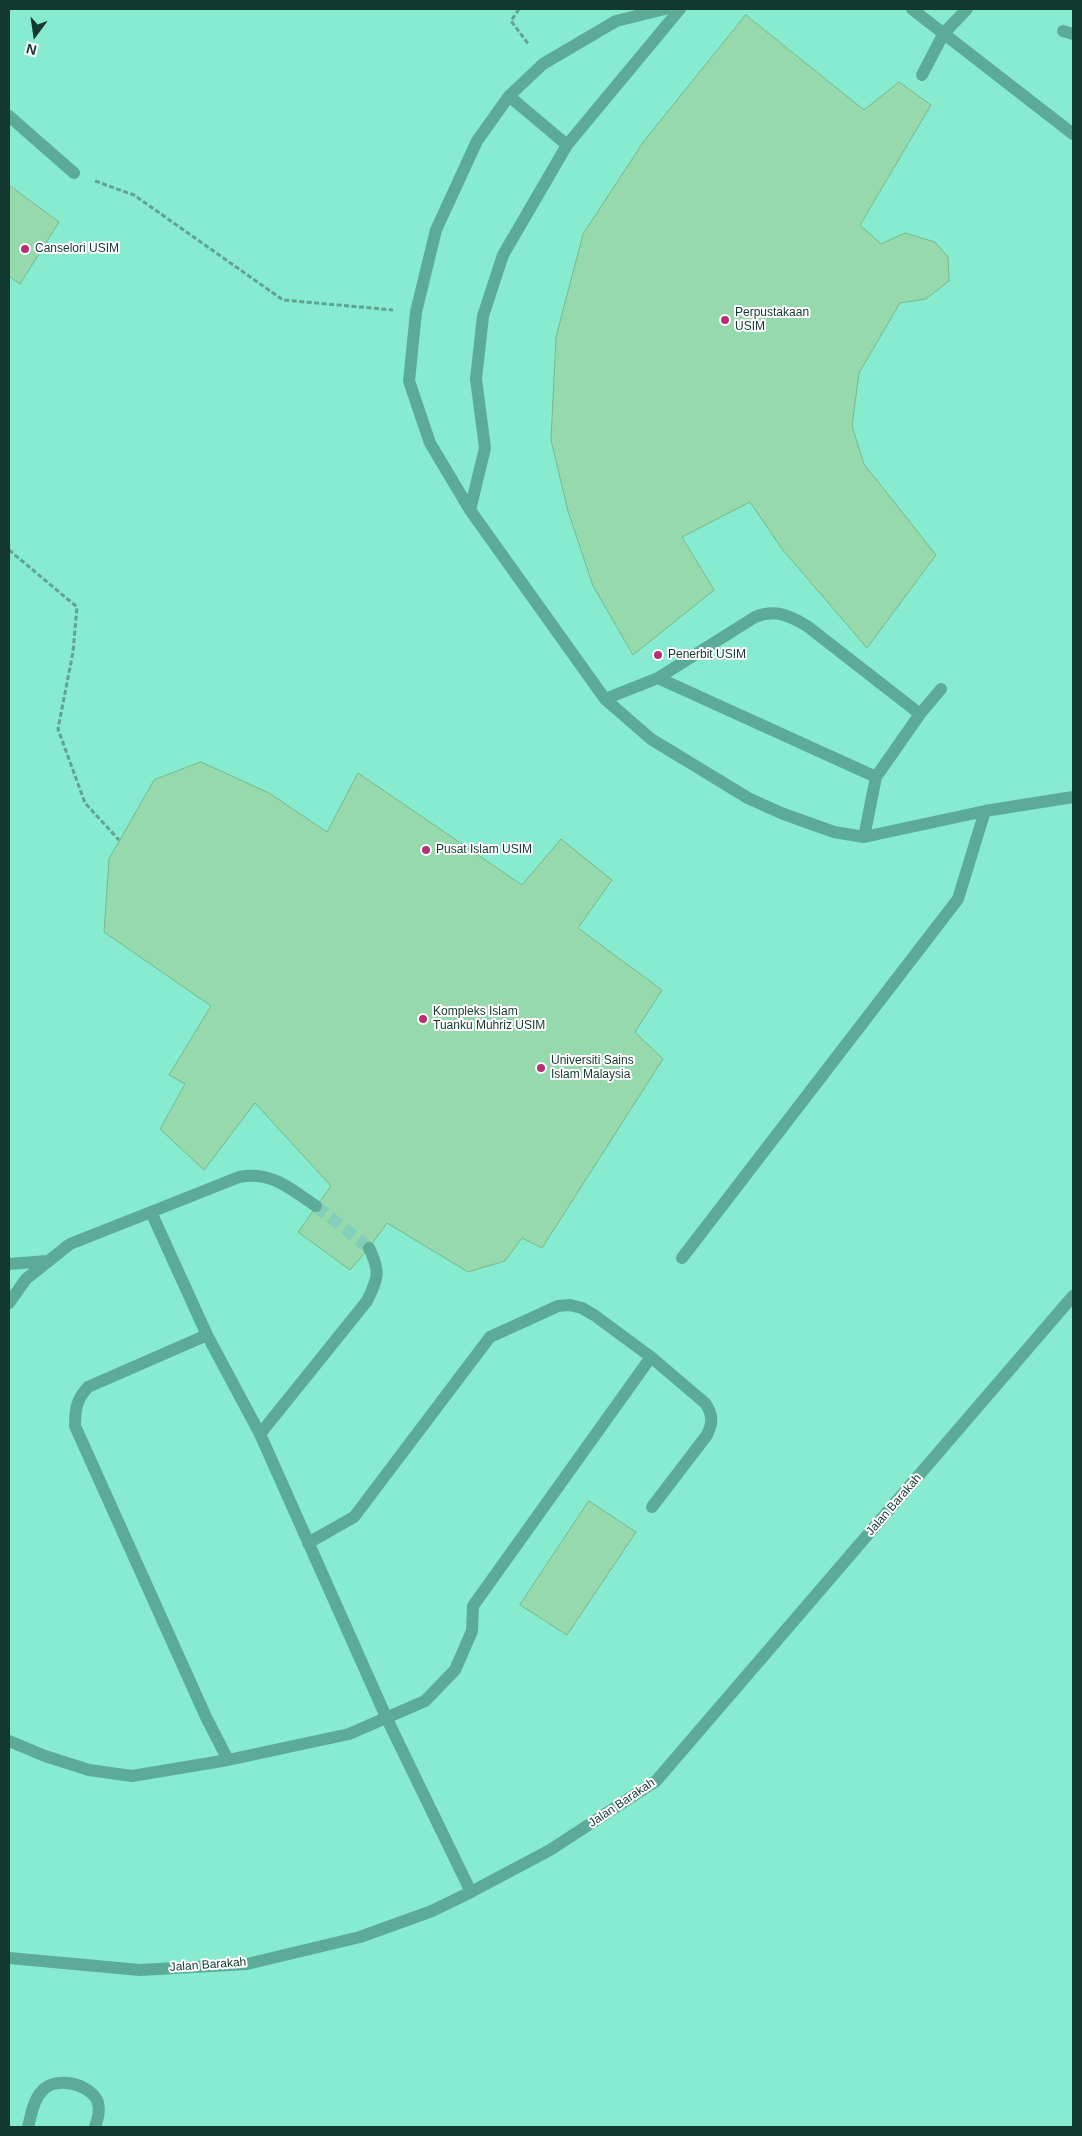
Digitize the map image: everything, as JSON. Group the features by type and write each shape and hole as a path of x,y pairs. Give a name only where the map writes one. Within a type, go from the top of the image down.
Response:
{"street":[{"path":"665,9 616,21 543,64 509,96 478,141 436,230 416,312 410,380 430,443 470,510 605,699 650,738 748,798 834,832 864,837 985,811 1073,797"},
{"path":"470,510 485,448 476,379 483,316 503,255 567,145 680,9"},
{"path":"912,9 1073,134"},
{"path":"922,75 944,32 966,9"},
{"path":"509,96 567,145"},
{"path":"9,116 74,173"},
{"path":"605,699 658,678 755,618 777,612 792,617 807,626 920,714"},
{"path":"658,678 876,777"},
{"path":"864,837 876,777 920,714 941,689"},
{"path":"682,1258 958,899 985,811"},
{"path":"9,1303 26,1279 70,1244 239,1177 254,1174 269,1177 316,1206"},
{"path":"151,1212 207,1335 260,1434 387,1719 472,1892"},
{"path":"260,1434 367,1301 378,1276 377,1263 370,1248"},
{"path":"9,1264 47,1261"},
{"name":"Jalan Barakah","path":"9,1958 140,1970 246,1964 360,1937 432,1911 550,1850 656,1781 1073,1296"},
{"path":"308,1543 354,1516 490,1337 558,1306 582,1308 594,1315 651,1357 705,1403 710,1411 712,1419 707,1435 652,1507"},
{"path":"207,1335 88,1387 80,1396 75,1410 75,1426 202,1708 228,1760"},
{"path":"9,1741 45,1756 89,1770 132,1776 228,1760 349,1734 387,1719 424,1701 455,1670 472,1631 474,1606 651,1357"},
{"path":"28,2127 36,2099 41,2091 49,2085 58,2082 91,2092 97,2100 99,2109 95,2127"}],"path":[{"path":"518,9 511,21 543,64"},
{"path":"74,173 134,195 283,300 416,312"},
{"path":"9,550 77,607 73,652 58,729 85,802 119,840"}],"shaded area":[{"name":"Universiti Sains Islam Malaysia","path":"9,9 1073,9 1073,2127 9,2127"}],"building":[{"name":"Perpustakaan USIM","path":"746,15 864,110 899,82 931,105 860,225 881,244 905,233 935,242 948,257 949,281 926,299 900,303 859,373 852,426 864,464 936,555 867,648 782,549 750,502 682,537 714,590 633,655 593,586 568,511 551,440 556,337 583,234 644,141"},
{"name":"Canselori USIM","path":"9,185 59,222 20,284 9,276"},
{"name":"Kompleks Islam Tuanku Muhriz USIM","path":"201,762 269,793 327,832 358,773 522,885 561,839 612,880 578,928 662,990 635,1032 663,1059 542,1248 522,1238 505,1261 468,1272 387,1223 350,1270 298,1232 331,1186 255,1103 204,1170 160,1129 185,1084 169,1075 211,1006 104,932 109,859 154,780"},
{"path":"589,1501 636,1532 567,1635 520,1605"}],"tunnel":[{"path":"316,1206 369,1248"}],"place":[{"name":"Canselori USIM","path":"25,249"},
{"name":"Perpustakaan USIM","path":"725,320"},
{"name":"Penerbit USIM","path":"658,655"},
{"name":"Pusat Islam USIM","path":"426,850"},
{"name":"Kompleks Islam Tuanku Muhriz USIM","path":"423,1019"},
{"name":"Universiti Sains Islam Malaysia","path":"541,1068"}]}
